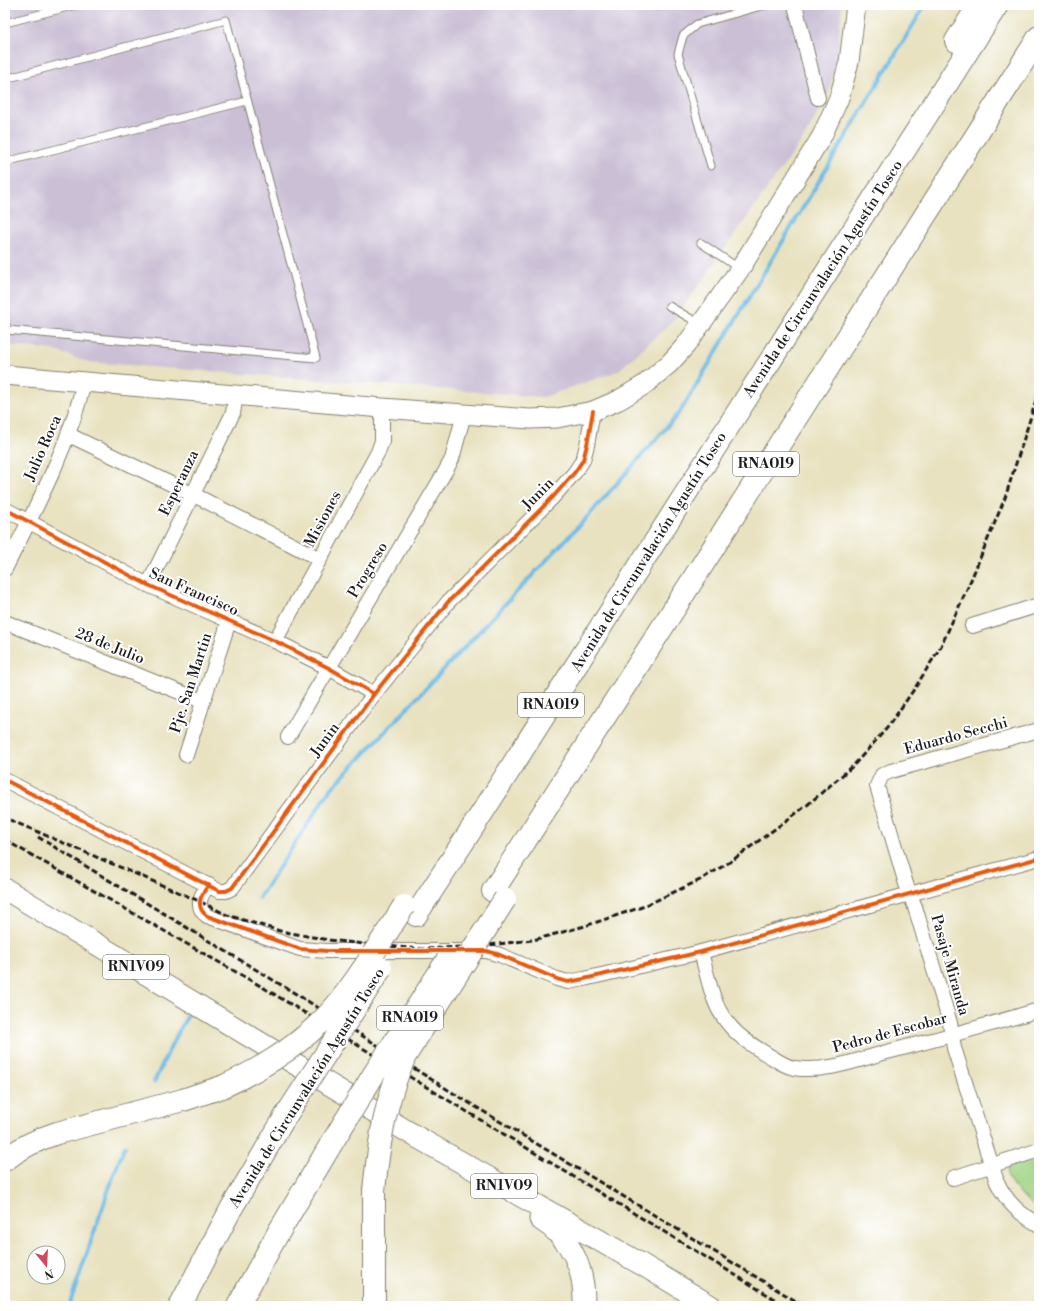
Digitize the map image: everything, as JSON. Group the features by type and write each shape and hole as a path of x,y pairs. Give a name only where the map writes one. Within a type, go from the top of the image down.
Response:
{"highway":[{"path":"719,442 763,346 979,5"},
{"name":"Avenida de Circunvalación Agustín Tosco","path":"180,1306 231,1209 410,910 685,495 997,5"},
{"name":"RNA019","path":"238,1306 276,1235 374,1074 499,895 787,431 1039,37"},
{"path":"374,1306 374,1191 379,1150 387,1107 400,1067 499,895"},
{"path":"5,1160 25,1146 51,1134 183,1100 222,1087 274,1060 324,1018 343,997 410,910"}],"main road":[{"path":"5,375 382,408 530,419 557,418 593,411 619,400 644,385 670,363 702,325 740,269 822,136 839,98 850,62 856,5"},
{"name":"RN1V09","path":"5,889 415,1136 641,1264 711,1306"},
{"path":"5,906 18,910 34,918 172,1001 265,1046"},
{"path":"297,1065 395,1135 523,1209 556,1230 572,1249 578,1263 584,1292 584,1306"}],"street":[{"path":"795,5 818,98"},
{"name":"Julio Roca","path":"5,569 69,435 79,406 84,382"},
{"name":"Esperanza","path":"148,585 233,413 236,395"},
{"name":"Misiones","path":"274,641 378,452 382,441 382,408"},
{"name":"Junin","path":"5,780 220,891 226,891 232,888 374,694 448,602 575,472 583,460 588,444 593,411"},
{"name":"Progreso","path":"288,737 452,459 464,414"},
{"path":"69,435 192,494 320,559"},
{"name":"San Francisco","path":"5,509 148,585 274,641 329,668 374,694"},
{"path":"972,626 1039,605"},
{"name":"Pje. San Martin","path":"186,755 202,701 229,621"},
{"name":"28 de Julio","path":"5,622 202,701"},
{"name":"Eduardo Secchi","path":"882,776 891,771 1039,730"},
{"name":"Pasaje Miranda","path":"882,776 877,786 878,792 920,921 950,1023 954,1048 991,1166 1002,1191 1013,1206 1023,1216 1039,1225"},
{"path":"208,885 199,901 200,909 207,916 300,949 327,951 487,951 568,982 701,952 1039,858"},
{"name":"Pedro de Escobar","path":"701,952 717,1005 721,1014 729,1025 739,1036 756,1048 793,1068 802,1069 832,1066 952,1035 1039,1010"},
{"path":"953,1178 1039,1150"}],"lane":[{"path":"5,23 76,5"},
{"path":"711,166 678,54 683,36 697,24 765,5"},
{"path":"5,79 226,20 316,358 7,330 5,321"},
{"path":"5,162 247,101"},
{"path":"701,243 740,269"},
{"path":"669,306 702,325"}],"shaded area":[{"path":"5,5 842,5 838,47 829,92 807,133 674,320 618,371 544,397 88,362 53,350 5,345"}],"green space":[{"path":"1039,1155 1039,1210 1026,1200 1017,1190 1008,1177 1007,1170 1009,1164"}],"waterway":[{"path":"259,898 330,790 590,514 680,412 925,5"},
{"path":"154,1082 189,1013"},
{"path":"69,1306 125,1146"}],"railway":[{"path":"10,820 199,901 227,915 280,931 329,940 422,949 480,946 533,940 585,926 642,907 700,880 730,862 806,806 853,766 887,728 915,688 941,646 968,587 1005,498 1039,391"},
{"path":"38,837 301,997 453,1093 804,1306"},
{"path":"5,840 264,988 786,1306"}],"cycle path":[{"path":"5,780 219,891 226,891 232,888 374,694 448,602 553,497 575,472 583,460 593,411"},
{"path":"5,509 148,585 275,641 329,668 374,694"},
{"path":"209,885 203,893 200,901 201,909 207,916 300,949 327,951 487,951 568,982 701,952 1039,858"}]}
